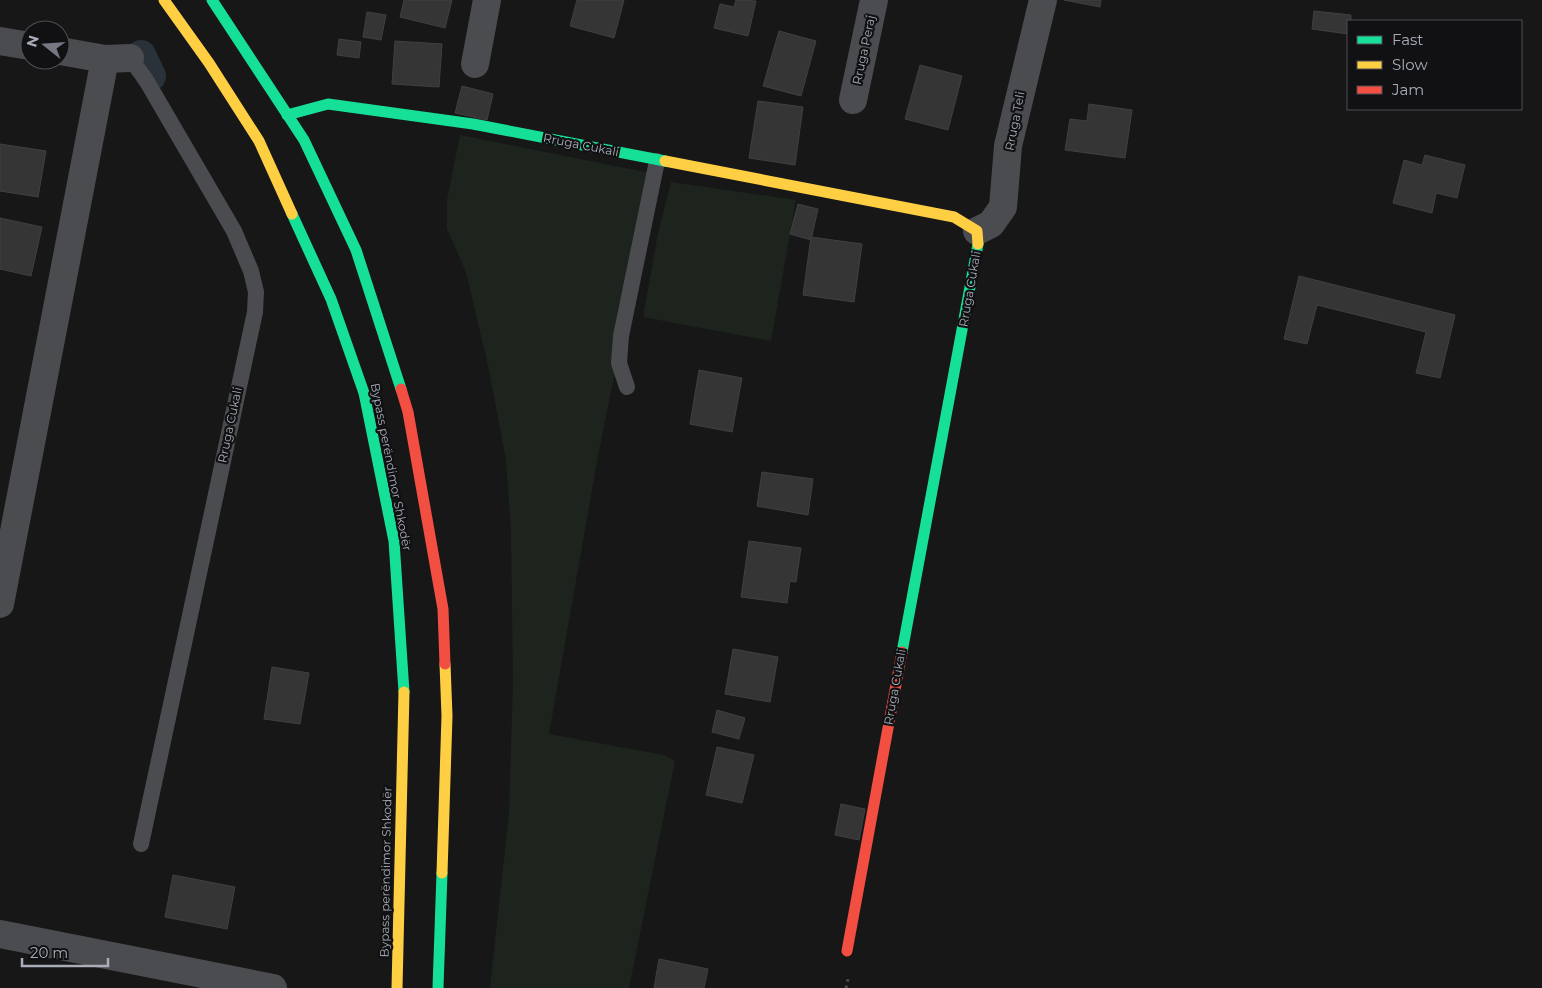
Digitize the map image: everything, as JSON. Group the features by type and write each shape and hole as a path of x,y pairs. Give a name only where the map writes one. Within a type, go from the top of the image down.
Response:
{"main road":[{"name":"Bypass perëndimor Shkodër","path":"164,0 209,63 259,140 331,299 364,393 394,541 404,698 397,988"},
{"name":"Bypass perëndimor Shkodër","path":"212,0 304,140 356,250 408,412 443,609 447,716 438,988"},
{"name":"Rruga Cukali","path":"287,114 328,104 473,124 954,217 977,231 978,251 944,422 847,951"}],"street":[{"path":"475,64 488,0"},
{"name":"Rruga Peraj","path":"853,100 874,0"},
{"name":"Rruga Teli","path":"977,231 991,224 1003,207 1008,146 1043,0"},
{"path":"0,41 20,44"},
{"path":"0,604 117,58 70,52"},
{"path":"0,934 273,988"}],"lane":[{"name":"Rruga Cukali","path":"117,58 146,80 234,231 251,271 256,292 252,321 141,844"},
{"path":"627,388 619,362 621,336 657,160"}],"shaded area":[{"path":"460,135 655,174 598,456 549,734 664,755 675,761 629,988 490,988 509,813 513,681 511,532 506,460 489,370 466,272 447,229 447,200"},
{"path":"671,182 796,200 771,341 643,317 658,233"}],"building":[{"path":"404,0 452,0 445,28 400,17"},
{"path":"577,0 624,0 614,38 570,26"},
{"path":"736,0 756,1 748,36 714,28 720,4 734,7"},
{"path":"1064,0 1101,0 1100,7"},
{"path":"1314,11 1351,15 1351,20 1347,20 1347,34 1312,29"},
{"path":"367,12 386,15 381,40 363,37"},
{"path":"779,31 816,41 801,96 763,86"},
{"path":"339,39 361,42 359,58 337,55"},
{"path":"395,41 442,44 439,87 392,84"},
{"path":"920,65 962,76 948,130 905,119"},
{"path":"462,86 493,94 487,120 455,113"},
{"path":"758,101 803,107 795,165 749,158"},
{"path":"1089,104 1132,110 1125,158 1065,150 1070,119 1087,121"},
{"path":"0,144 46,151 38,197 0,191"},
{"path":"1425,155 1465,165 1457,198 1436,193 1432,213 1393,203 1404,160 1422,165"},
{"path":"798,204 818,209 811,240 790,234"},
{"path":"0,218 42,227 31,276 0,269"},
{"path":"811,237 862,244 854,302 803,295"},
{"path":"1299,276 1455,315 1440,378 1416,373 1426,332 1317,305 1307,344 1284,339"},
{"path":"699,370 742,378 732,432 690,424"},
{"path":"762,472 813,479 808,515 757,506"},
{"path":"749,541 801,548 796,582 790,581 787,603 741,597"},
{"path":"733,649 778,657 770,702 725,694"},
{"path":"272,667 309,673 300,724 264,719"},
{"path":"717,710 745,718 739,739 712,732"},
{"path":"717,747 754,755 742,803 706,795"},
{"path":"841,804 865,809 859,840 835,835"},
{"path":"173,875 235,887 227,929 165,917"},
{"path":"659,959 708,969 704,988 654,988"}],"waterway":[{"path":"141,55 151,76"}],"traffic: fast":[{"path":"212,0 304,140 356,250 401,389"},
{"path":"287,115 328,104 473,124 665,161"},
{"path":"292,214 331,299 364,393 394,541 404,692"},
{"path":"902,652 978,244"},
{"path":"438,988 442,873"}],"traffic: slow":[{"path":"164,0 209,63 259,141 292,214"},
{"path":"665,161 954,217 977,231 978,244"},
{"path":"442,873 447,716 445,664"},
{"path":"397,988 404,692"}],"traffic: jam":[{"path":"401,389 408,412 443,609 445,664"},
{"path":"847,951 902,652"}]}
